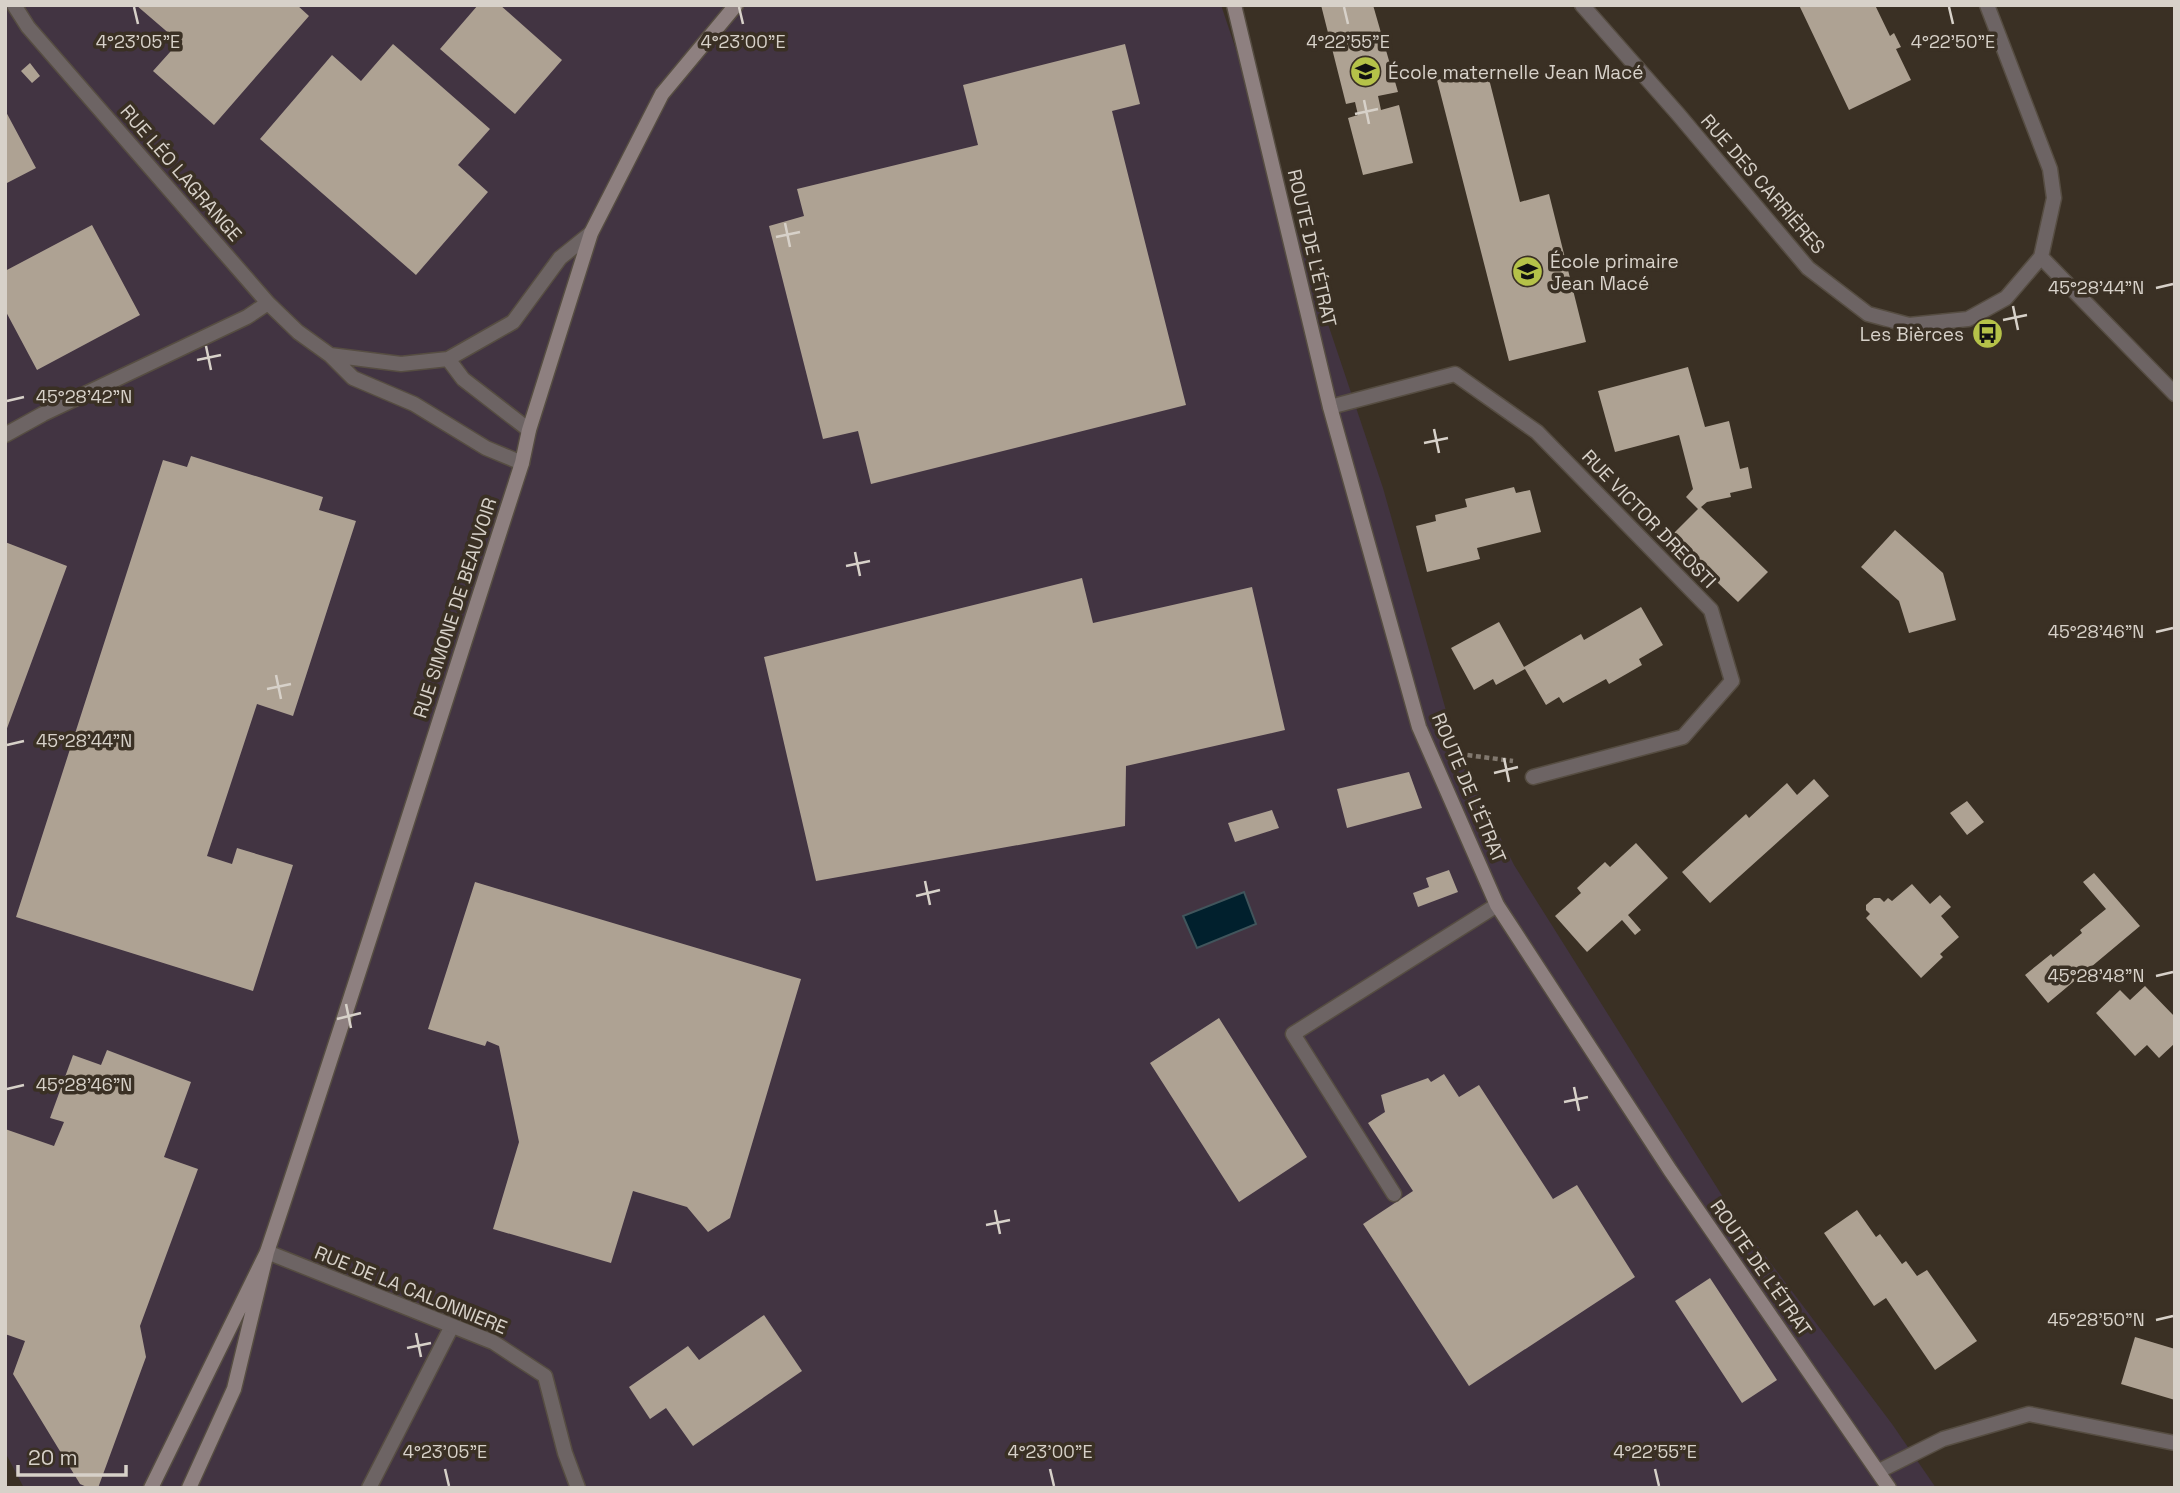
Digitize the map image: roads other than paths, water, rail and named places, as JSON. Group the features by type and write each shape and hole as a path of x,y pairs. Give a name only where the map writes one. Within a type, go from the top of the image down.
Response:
{"main road":[{"name":"RUE SIMONE DE BEAUVOIR","path":"189,1488 234,1389 267,1252 338,1042 522,463 529,430 590,233 662,94 736,5"},
{"name":"ROUTE DE L'ÉTRAT","path":"1234,5 1330,407 1419,727 1497,905 1670,1170 1889,1488"},
{"name":"RUE SIMONE DE BEAUVOIR","path":"151,1488 267,1252"}],"street":[{"name":"RUE LÉO LAGRANGE","path":"14,5 27,27 268,303 298,332 330,355 353,378 414,404 486,448 522,463"},
{"name":"RUE DES CARRIÈRES","path":"1582,5 1808,268 1868,314 1909,325 1968,319 2006,298 2041,257 2054,198 2050,169 1987,5"},
{"name":"RUE LÉO LAGRANGE","path":"330,355 401,364 448,359 513,322 560,258 590,233"},
{"path":"2041,257 2175,394"},
{"path":"5,435 43,414 247,317 268,303"},
{"path":"448,359 463,379 529,430"},
{"name":"RUE VICTOR DREOSTI","path":"1330,407 1455,374 1537,432 1711,610 1732,681 1683,737 1533,777"},
{"path":"1394,1194 1293,1034 1497,905"},
{"name":"RUE DE LA CALONNIERE","path":"267,1252 494,1342 545,1377 565,1453 578,1488"},
{"path":"369,1488 452,1326"},
{"path":"1879,1471 1943,1439 2028,1414 2175,1443"}],"water":[{"path":"1244,892 1256,924 1197,948 1183,916"}],"place":[{"name":"École maternelle Jean Macé","path":"1365,72"},
{"name":"École primaire Jean Macé","path":"1527,272"},
{"name":"Les Bièrces","path":"1987,334"}]}
